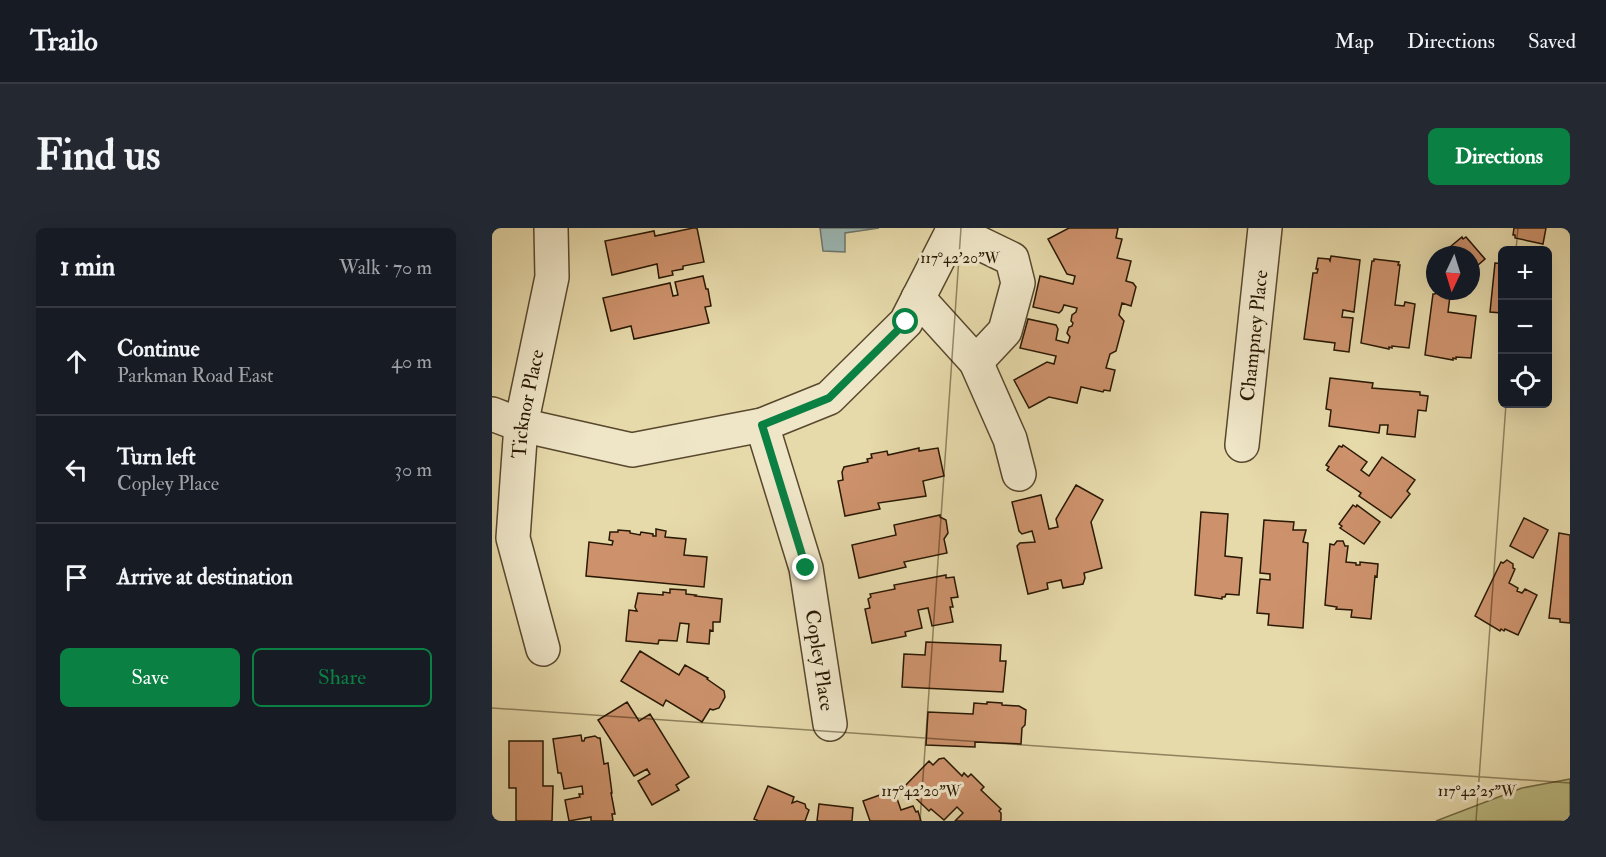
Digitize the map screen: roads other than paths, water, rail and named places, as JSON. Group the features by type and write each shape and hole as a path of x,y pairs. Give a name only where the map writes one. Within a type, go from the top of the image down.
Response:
{"street":[{"name":"Ticknor Place","path":"543,649 513,538 506,420 552,277 551,228"},
{"name":"Champney Place","path":"1242,445 1265,228"},
{"path":"506,420 632,450 762,425 829,398 906,322 953,229 1012,259 1018,283 1005,331 976,362"},
{"path":"918,298 976,362 1010,439 1019,474"},
{"name":"Copley Place","path":"762,425 806,568 830,724"}],"water":[{"path":"820,228 879,228 845,233 845,252 823,251"}]}
